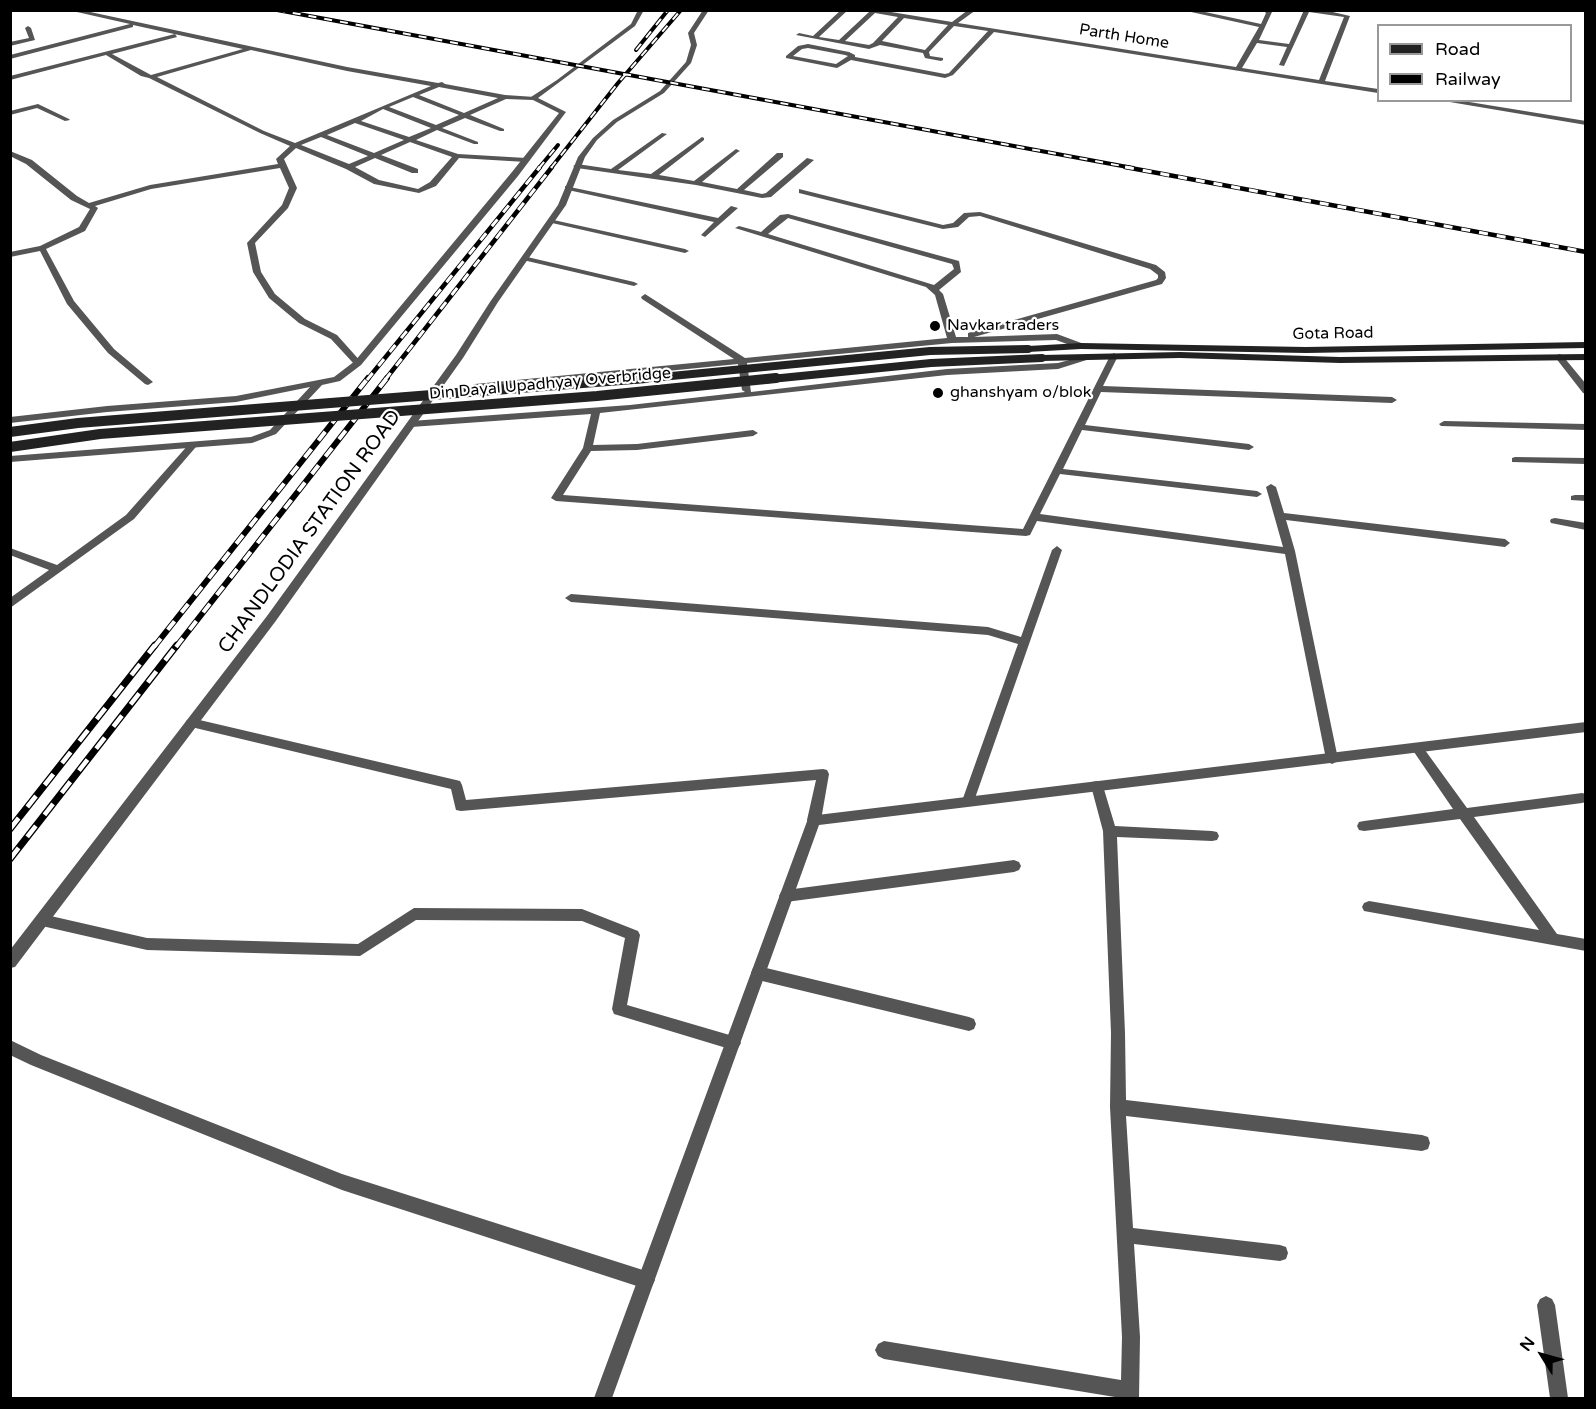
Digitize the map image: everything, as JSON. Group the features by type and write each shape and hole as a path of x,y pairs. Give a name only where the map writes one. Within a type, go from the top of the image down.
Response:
{"main road":[{"name":"Gota Road","path":"1082,346 1306,350 1586,345"},
{"name":"Din Dayal Upadhyay Overbridge","path":"10,432 78,423 545,388 930,351 1082,346"},
{"name":"Gota Road","path":"1092,357 1180,355 1340,360 1586,357"},
{"name":"Din Dayal Upadhyay Overbridge","path":"10,447 100,434 597,396 931,363 1092,357"}],"street":[{"path":"10,420 107,409 236,399 337,379 358,363 563,112 533,98 506,97 347,69 71,10"},
{"path":"533,98 633,25 641,10"},
{"name":"CHANDLODIA STATION ROAD","path":"10,962 271,619 411,424 552,221 562,205 577,166 595,139 615,121 662,92 688,62 694,45 691,33 706,10"},
{"path":"814,38 845,10"},
{"name":"Parth Home","path":"865,10 1377,91"},
{"path":"926,52 953,24 973,10"},
{"path":"1185,10 1263,26"},
{"path":"1282,65 1308,10 1340,12 1347,16 1321,82"},
{"path":"1238,69 1256,41 1269,11"},
{"path":"840,42 873,12"},
{"path":"799,35 869,47 876,44 902,16"},
{"path":"10,57 134,25"},
{"path":"10,45 33,39 28,28"},
{"path":"853,59 945,76 951,74 993,30"},
{"path":"10,78 179,34"},
{"path":"1256,41 1291,46"},
{"path":"876,44 926,52"},
{"path":"848,53 856,45"},
{"path":"803,47 848,53 853,56 837,66 788,57 803,47"},
{"path":"151,77 252,48"},
{"path":"926,52 927,57 941,59"},
{"path":"108,54 143,75 201,103 349,167 377,182 419,191 433,184 457,156"},
{"path":"358,363 334,337 302,321 272,296 257,272 251,243 285,206 292,188 280,159 295,145 355,121 383,106 442,84"},
{"path":"413,95 502,130"},
{"path":"349,167 506,97"},
{"path":"1454,102 1586,123"},
{"path":"10,113 35,103 67,120"},
{"path":"383,106 476,143"},
{"path":"355,121 457,156 526,160"},
{"path":"612,171 664,134"},
{"path":"321,135 415,171"},
{"path":"652,177 702,139"},
{"path":"696,183 736,151"},
{"path":"10,153 29,162 74,198 94,208 82,230 42,248 10,255"},
{"path":"738,192 780,155"},
{"path":"577,166 696,183 765,196 810,160"},
{"path":"88,205 150,187 283,165"},
{"path":"568,188 720,221"},
{"path":"802,191 943,227 955,225 968,215 980,214 1153,267 1162,274 1159,282 952,340"},
{"path":"705,235 734,208"},
{"path":"763,234 783,217 794,217 956,263 958,270 935,289"},
{"path":"552,221 685,251"},
{"path":"739,228 929,285 939,294 952,340"},
{"path":"42,248 70,302 111,351 147,382"},
{"path":"526,258 634,284"},
{"path":"645,297 742,360 748,395"},
{"path":"435,390 952,340 1057,337 1082,346"},
{"path":"596,410 588,448 556,498 1026,533 1114,356"},
{"path":"411,424 596,410 947,372 1058,366 1092,357"},
{"path":"1559,357 1586,392"},
{"path":"10,459 252,440 273,432 319,383"},
{"path":"1098,389 1392,400"},
{"path":"1444,424 1586,427"},
{"path":"1079,427 1249,447"},
{"path":"588,448 636,447 753,433"},
{"path":"13,600 130,517 192,446"},
{"path":"1515,460 1586,461"},
{"path":"1057,471 1257,494"},
{"path":"1272,487 1290,551 1332,759"},
{"path":"1280,516 1505,543"},
{"path":"1034,517 1290,551"},
{"path":"1555,521 1586,527"},
{"path":"968,801 1057,550"},
{"path":"10,551 57,569"},
{"path":"571,598 988,631 1024,642"},
{"path":"191,723 456,785 461,806 823,774 814,820 603,1398"},
{"path":"814,820 1586,727"},
{"path":"1419,748 1552,938"},
{"path":"884,1350 1130,1395 1131,1337 1118,1107 1118,1033 1110,831 1097,786"},
{"path":"1364,826 1582,798"},
{"path":"1110,831 1212,836"},
{"path":"786,896 1014,866"},
{"path":"1369,907 1586,945"},
{"path":"42,920 147,944 360,950 414,914 582,915 633,935 619,1009 733,1043"},
{"path":"758,973 969,1024"},
{"path":"10,1047 36,1060 342,1182 646,1280"},
{"path":"1118,1107 1422,1143"},
{"path":"1125,1236 1280,1253"},
{"path":"1546,1305 1559,1398"}],"railway":[{"path":"277,10 625,74"},
{"path":"636,50 668,10"},
{"path":"625,74 681,10"},
{"path":"551,168 625,74"},
{"path":"625,74 1133,168"},
{"path":"539,168 558,145"},
{"path":"367,380 540,167"},
{"path":"385,380 552,167"},
{"path":"1125,167 1586,252"},
{"path":"154,647 368,378"},
{"path":"176,647 387,378"},
{"path":"10,829 155,645"},
{"path":"10,859 177,645"}],"place":[{"name":"Navkar traders","path":"935,326"},
{"name":"ghanshyam o/blok","path":"938,393"}]}
